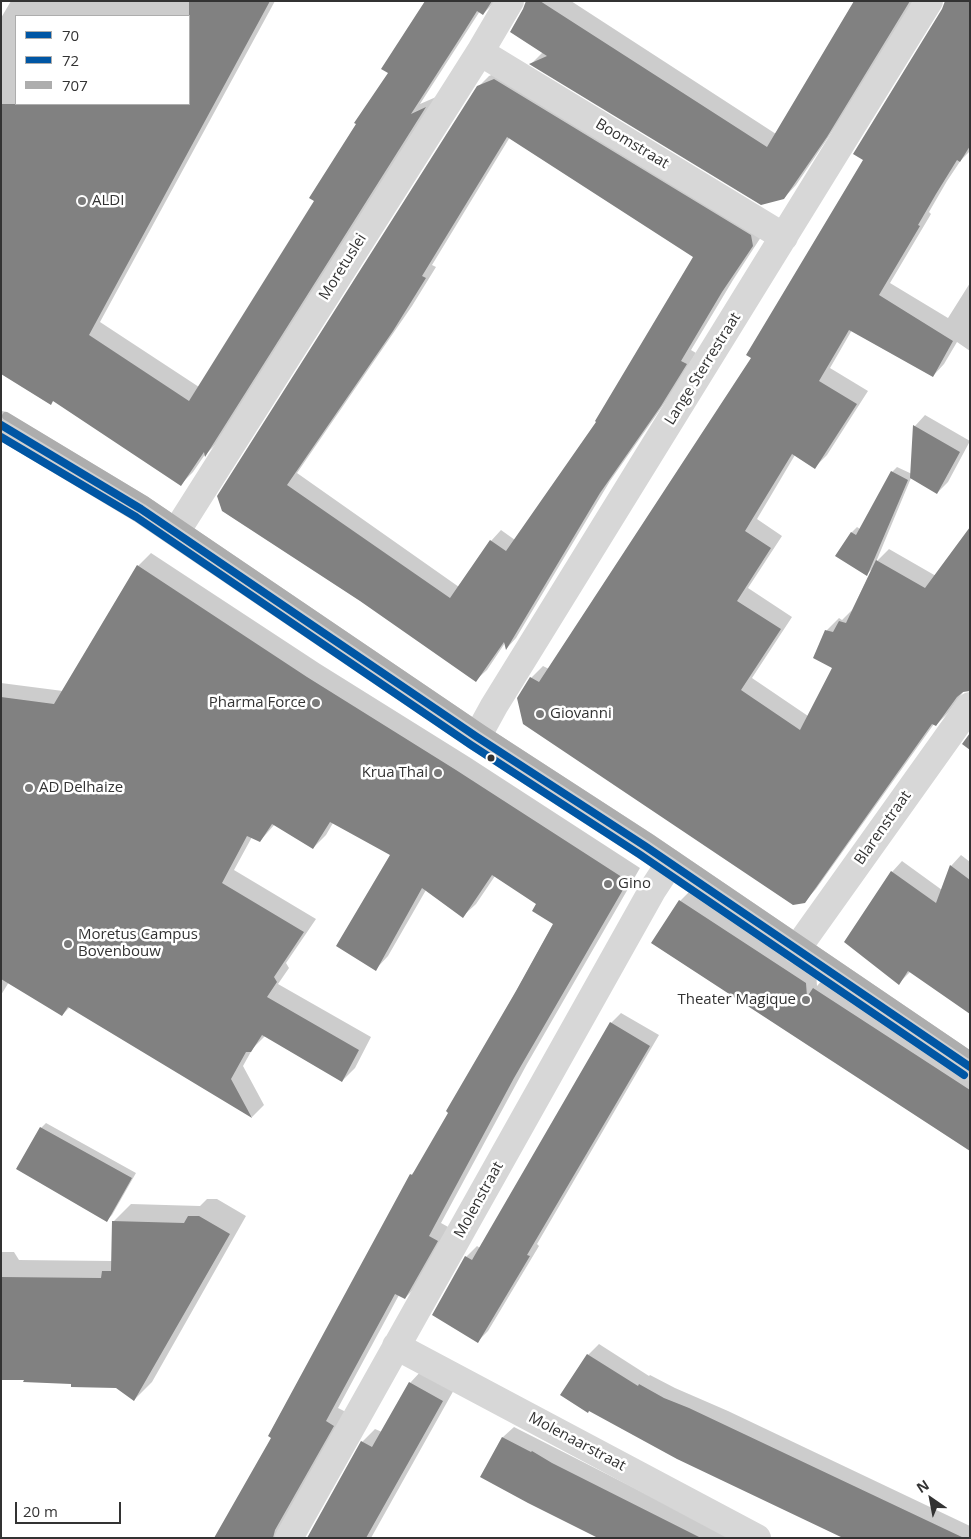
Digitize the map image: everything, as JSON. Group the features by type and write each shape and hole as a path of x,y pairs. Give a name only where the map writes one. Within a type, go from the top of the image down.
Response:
{"main road":[{"path":"1,425 176,532 477,737 670,863 970,1067"}],"street":[{"name":"Moretuslei","path":"176,532 480,52 510,1"},
{"name":"Lange Sterrestraat","path":"477,737 499,697 929,1"},
{"name":"Boomstraat","path":"480,52 784,237"},
{"name":"Blarenstraat","path":"796,950 970,706"},
{"name":"Molenstraat","path":"289,1538 643,906 670,863"},
{"name":"Molenaarstraat","path":"396,1346 757,1538"}],"building":[{"path":"189,1 270,1 89,335 189,401 314,201 309,198 356,124 354,123 388,73 381,69 425,1 492,1 483,15 477,11 411,114 426,107 205,457 204,452 181,486 53,401 51,405 1,374 1,104 190,105"},
{"path":"526,1 540,1 767,147 854,1 910,1 827,137 784,199 761,205 529,64 547,56 510,32"},
{"path":"945,1 970,1 970,146 960,162 957,160 936,194 918,225 920,226 879,295 953,341 933,377 849,330 819,381 857,404 815,469 792,454 745,531 771,548 737,601 781,629 741,690 800,730 832,668 813,658 825,630 833,632 839,621 846,623 876,560 925,588 970,527 970,691 963,692 957,697 936,726 932,724 805,903 793,905 523,724 517,698 530,677 539,682 751,358 746,355 863,160 853,154 942,9"},
{"path":"494,79 751,235 753,246 722,292 681,361 687,364 661,406 600,493 506,650 504,642 476,682 360,601 222,511 217,496 477,86","holes":["507,137 693,257 596,422 506,551 490,540 450,598 287,485 393,331 426,278 422,276"]},
{"path":"913,425 960,452 937,494 910,478"},
{"path":"891,471 908,480 867,576 835,556 851,532 856,535"},
{"path":"137,565 307,677 628,881 514,1078 429,1236 438,1241 405,1299 395,1294 326,1421 334,1426 275,1530 273,1538 214,1538 271,1438 268,1436 410,1174 412,1175 448,1113 446,1111 553,924 532,911 536,904 492,875 463,918 422,888 376,971 336,946 390,855 330,822 313,849 272,824 260,842 247,836 222,883 304,932 274,977 277,982 267,997 359,1050 342,1082 262,1035 251,1052 246,1052 231,1079 252,1118 68,1007 62,1016 1,979 1,697 54,704"},
{"path":"970,733 970,750 962,744"},
{"path":"950,865 970,880 970,1014 908,971 899,985 844,942 891,871 936,903"},
{"path":"679,900 806,983 807,997 813,988 970,1090 970,1151 651,943"},
{"path":"610,1022 650,1046 527,1255 530,1256 478,1343 432,1315 465,1256 472,1260"},
{"path":"40,1127 132,1178 107,1222 16,1169"},
{"path":"188,1216 199,1216 230,1234 134,1401 116,1388 71,1387 71,1384 1,1380 1,1277 101,1278 102,1271 111,1271 112,1221 184,1223"},
{"path":"587,1354 638,1386 639,1384 664,1398 689,1408 964,1538 843,1538 677,1459 589,1411 588,1413 560,1395"},
{"path":"409,1382 443,1401 366,1538 307,1538 361,1441 372,1447"},
{"path":"502,1437 701,1538 598,1538 528,1503 480,1477"}],"transit line":[{"name":"707","path":"6,416 147,501 483,729 651,838 970,1055"},
{"name":"70","path":"1,425 141,509 477,737 645,846 970,1067"},
{"name":"72","path":"1,437 136,517 471,745 639,854 964,1075"}],"place":[{"name":"ALDI","path":"82,201"},
{"name":"Pharma Force","path":"316,703"},
{"name":"Giovanni","path":"540,714"},
{"name":"Krua Thai","path":"438,773"},
{"name":"AD Delhaize","path":"29,788"},
{"name":"Gino","path":"608,884"},
{"name":"Moretus Campus Bovenbouw","path":"68,944"},
{"name":"Theater Magique","path":"806,1000"}]}
